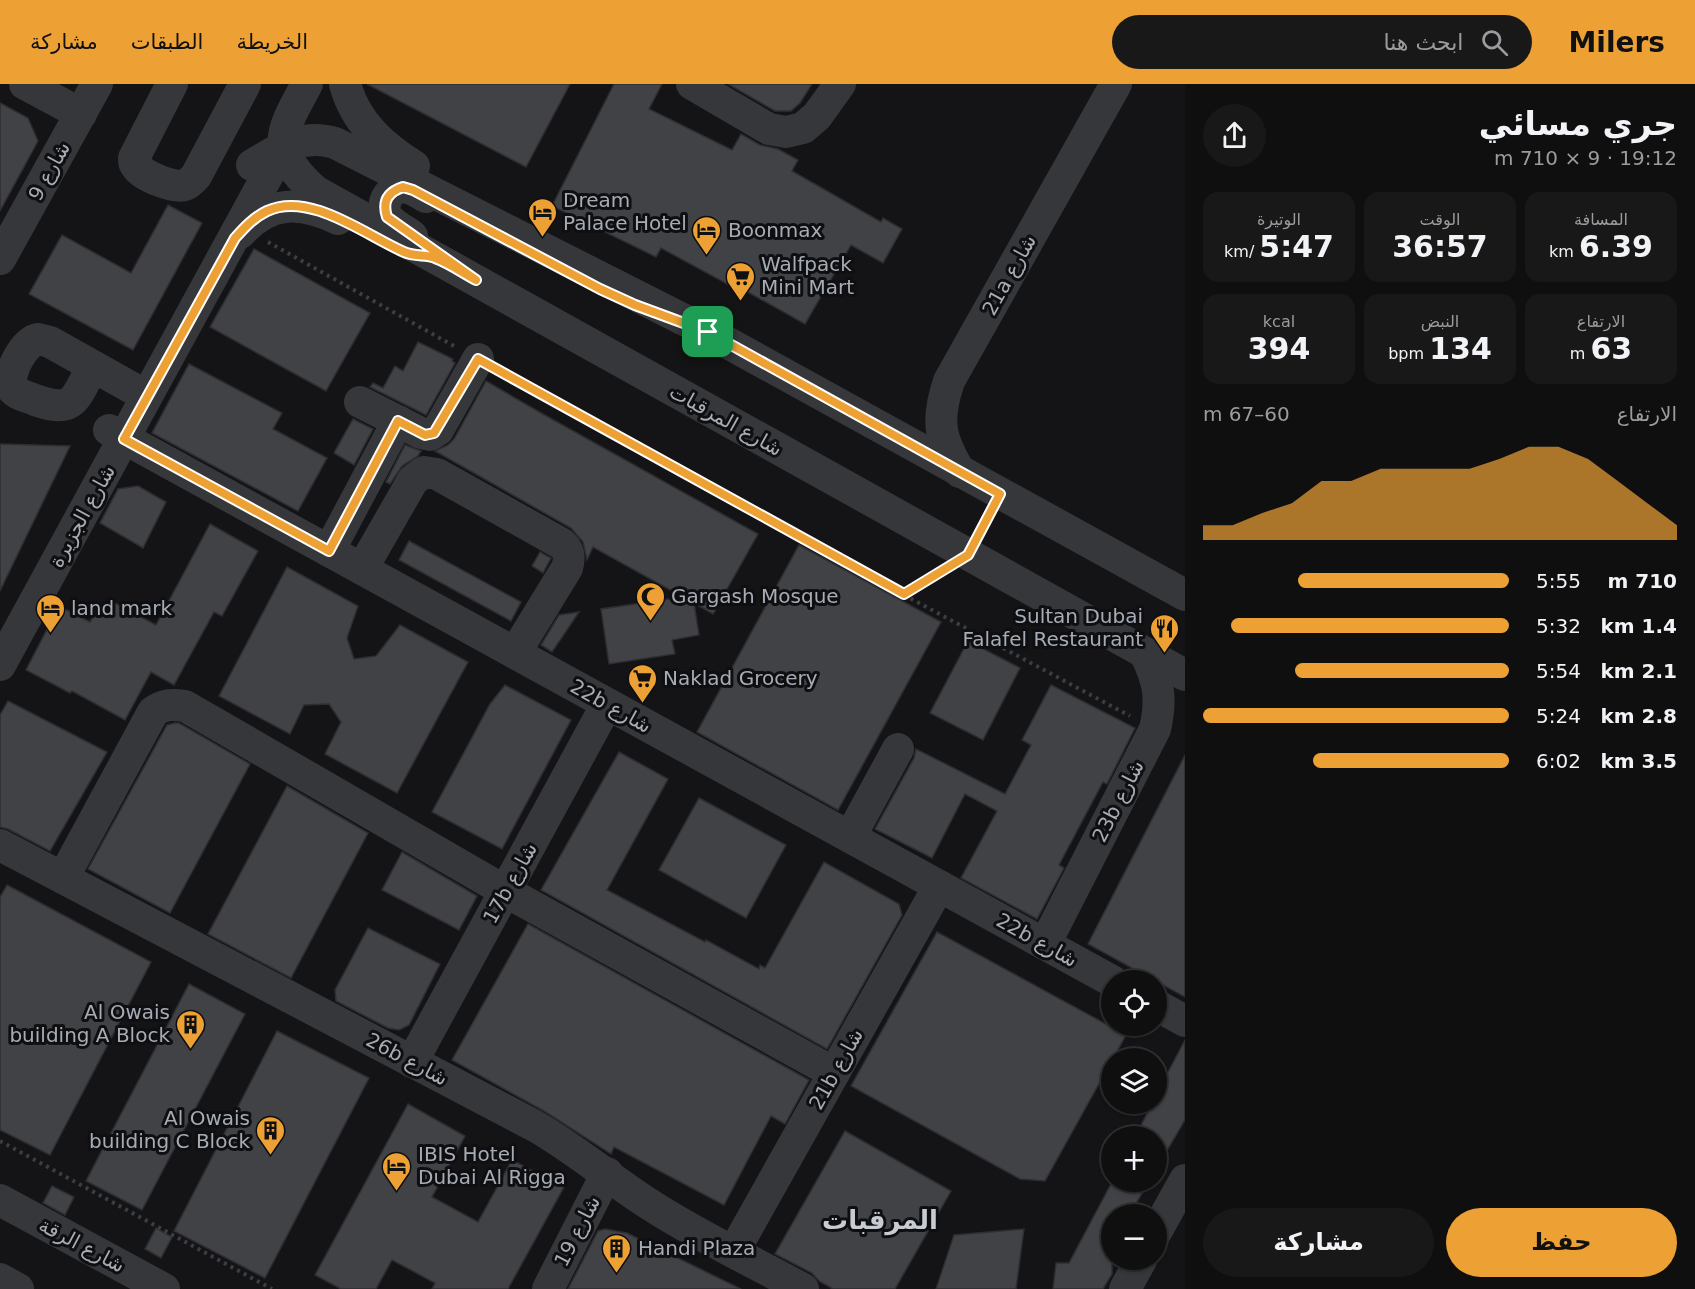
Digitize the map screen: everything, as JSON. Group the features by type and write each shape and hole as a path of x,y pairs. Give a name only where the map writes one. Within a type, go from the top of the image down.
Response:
{"street":[{"path":"25,84 81,114"},
{"name":"شارع 9","path":"0,259 98,84"},
{"path":"172,84 134,158 137,168 169,185 177,186 185,185 196,176 245,84"},
{"name":"شارع الجزيرة","path":"117,435 132,388 296,84"},
{"path":"283,148 287,122 307,84"},
{"name":"شارع الجزيرة","path":"0,665 6,625 235,238 319,84"},
{"path":"345,84 359,117 374,136 393,153 459,195 473,208 475,214"},
{"path":"692,84 769,129 786,132 803,128 817,116 840,84"},
{"name":"21a شارع","path":"960,472 947,451 941,428 941,404 949,381 1116,84"},
{"path":"252,165 302,140 313,139 335,143 708,332 1185,595"},
{"name":"شارع المرقبات","path":"283,148 293,169 315,191 1185,675"},
{"path":"476,280 387,217 384,207 387,197 394,190 403,187 413,190 600,289 708,332"},
{"path":"235,238 249,222 267,211 288,206 310,207 405,252 423,257 433,256"},
{"path":"360,402 425,435 434,433 478,359"},
{"path":"93,366 132,388"},
{"path":"329,551 398,421"},
{"name":"22b شارع","path":"117,435 1101,975"},
{"path":"362,569 413,480 424,472 437,474 567,548 569,561 567,568 515,653"},
{"name":"23b شارع","path":"1045,944 1155,729 1160,710 1159,690 1154,671 1145,653"},
{"name":"17b شارع","path":"412,1062 607,704"},
{"path":"63,878 153,712 163,705 185,706 506,891 834,1073"},
{"path":"850,837 898,749"},
{"name":"26b شارع","path":"0,845 535,1126 560,1140 668,1216 803,1289"},
{"name":"21b شارع","path":"734,1251 939,886"},
{"path":"1167,1011 1185,1021"},
{"name":"شارع 19","path":"548,1289 607,1173"},
{"path":"1167,1212 1185,1180"},
{"name":"شارع الرقة","path":"0,1200 164,1289"},
{"path":"1125,1289 1135,1270"},
{"path":"0,1280 18,1289"}],"path":[{"path":"288,206 267,243 904,594 1155,729"},
{"path":"904,594 968,555 1000,494"},
{"path":"0,1141 272,1289"}],"building":[{"path":"367,84 570,84 526,167"},
{"path":"614,84 662,84 649,109 732,150 741,134 760,145 778,149 798,160 792,171 881,222 883,218 902,229 883,263 851,245 805,324 730,282 729,285 661,248 656,257 552,206"},
{"path":"728,84 812,84 800,103 791,111 775,111"},
{"path":"0,103 28,118 38,141 0,211"},
{"path":"168,205 202,223 133,350 29,294 62,235 131,273"},
{"path":"254,249 370,313 326,391 210,327"},
{"path":"418,342 453,359 455,363 426,415 370,387 373,383 383,388 395,366 403,371"},
{"path":"189,364 282,413 273,429 327,458 298,511 152,433"},
{"path":"486,381 758,534 713,614 694,603 699,635 672,640 675,654 609,664 601,609 683,597 593,547 587,560 583,542 571,528 435,451 448,445 454,439"},
{"path":"353,419 373,429 354,465 334,453"},
{"path":"0,444 70,446 0,591"},
{"path":"405,445 421,451 418,456 402,466 390,484 386,482"},
{"path":"138,486 166,502 143,548 100,523 118,489"},
{"path":"210,524 258,551 222,616 214,612 174,685 151,672 125,720 72,691 70,693 26,670 59,606 90,622 96,612 107,618 115,603 156,625"},
{"path":"409,541 521,602 511,621 399,560"},
{"path":"799,545 941,622 838,810 697,732"},
{"path":"540,552 551,558 543,573 532,566"},
{"path":"287,567 358,606 347,638 354,659 376,656 400,625 468,662 397,793 325,754 341,722 329,704 304,705 290,734 219,696"},
{"path":"579,612 552,652 541,645 559,615"},
{"path":"968,641 1020,668 983,740 930,713"},
{"path":"505,685 571,720 502,849 432,812 490,704"},
{"path":"1051,685 1135,728 1107,784 1103,782 1059,865 1064,868 1037,919 961,878 997,811 965,794 932,858 875,829 914,758 916,749 1005,794 1031,745 1022,740"},
{"path":"8,701 107,752 50,851 0,827 0,715"},
{"path":"179,723 250,764 170,913 88,869 167,725"},
{"path":"619,752 668,779 607,890 759,969 760,965 765,968 824,862 899,904 902,915 827,1049 541,890"},
{"path":"1185,755 1185,997 1167,987 1167,970 1136,970 1088,944"},
{"path":"287,786 368,833 291,978 208,934"},
{"path":"699,798 786,845 746,918 659,870"},
{"path":"402,852 477,896 459,930 382,890"},
{"path":"7,885 151,962 50,1155 0,1130 0,897"},
{"path":"528,924 809,1080 785,1124 771,1116 724,1205 614,1147 611,1154 544,1111 452,1060"},
{"path":"368,928 440,964 409,1025 399,1030 388,1028 336,1001 335,990"},
{"path":"937,932 1101,1021 1101,1036 1125,1036 1119,1048 1101,1048 1101,1080 1045,1181 1020,1179 851,1086"},
{"path":"189,984 245,1014 142,1210 86,1181"},
{"name":"Al Owais building C Block","path":"277,1031 369,1078 265,1278 174,1231"},
{"path":"1185,1040 1185,1120 1167,1150 1167,1126 1141,1126 1147,1114 1167,1114 1167,1074"},
{"name":"IBIS Hotel Dubai Al Rigga","path":"408,1104 465,1136 432,1197 478,1222 512,1160 564,1187 508,1289 432,1289 435,1283 392,1260 376,1289 341,1289 315,1275"},
{"path":"845,1131 951,1191 895,1289 833,1289 819,1281 812,1273 775,1254"},
{"path":"52,1186 74,1197 65,1215 43,1203"},
{"path":"1107,1192 1143,1192 1136,1204 1101,1204 1101,1270 1112,1270 1103,1289 1053,1289 1056,1263 1069,1263"},
{"path":"156,1228 172,1237 161,1258 145,1249"},
{"name":"Handi Plaza","path":"605,1229 627,1233 741,1289 568,1289 598,1231"},
{"path":"1024,1229 1016,1289 936,1289 954,1235"}],"place":[{"name":"Dream Palace Hotel","path":"542,238"},
{"name":"Boonmax","path":"707,256"},
{"name":"Walfpack Mini Mart","path":"740,302"},
{"name":"Gargash Mosque","path":"650,622"},
{"name":"land mark","path":"50,634"},
{"name":"Sultan Dubai Falafel Restaurant","path":"1164,654"},
{"name":"Naklad Grocery","path":"642,704"},
{"name":"Al Owais building A Block","path":"191,1050"},
{"name":"Al Owais building C Block","path":"271,1156"},
{"name":"IBIS Hotel Dubai Al Rigga","path":"397,1192"},
{"name":"Handi Plaza","path":"617,1274"}],"district":[{"name":"المرقبات","path":"880,1220"}],"route":[{"path":"403,187 413,190 600,289 671,320 708,332 1000,494 968,555 904,594 478,359 438,430 425,435 398,421 329,551 124,439 235,238 249,222 267,211 288,206 310,207 405,252 423,257 433,256 476,280 387,217 384,207 387,197 394,190 403,187"}]}
